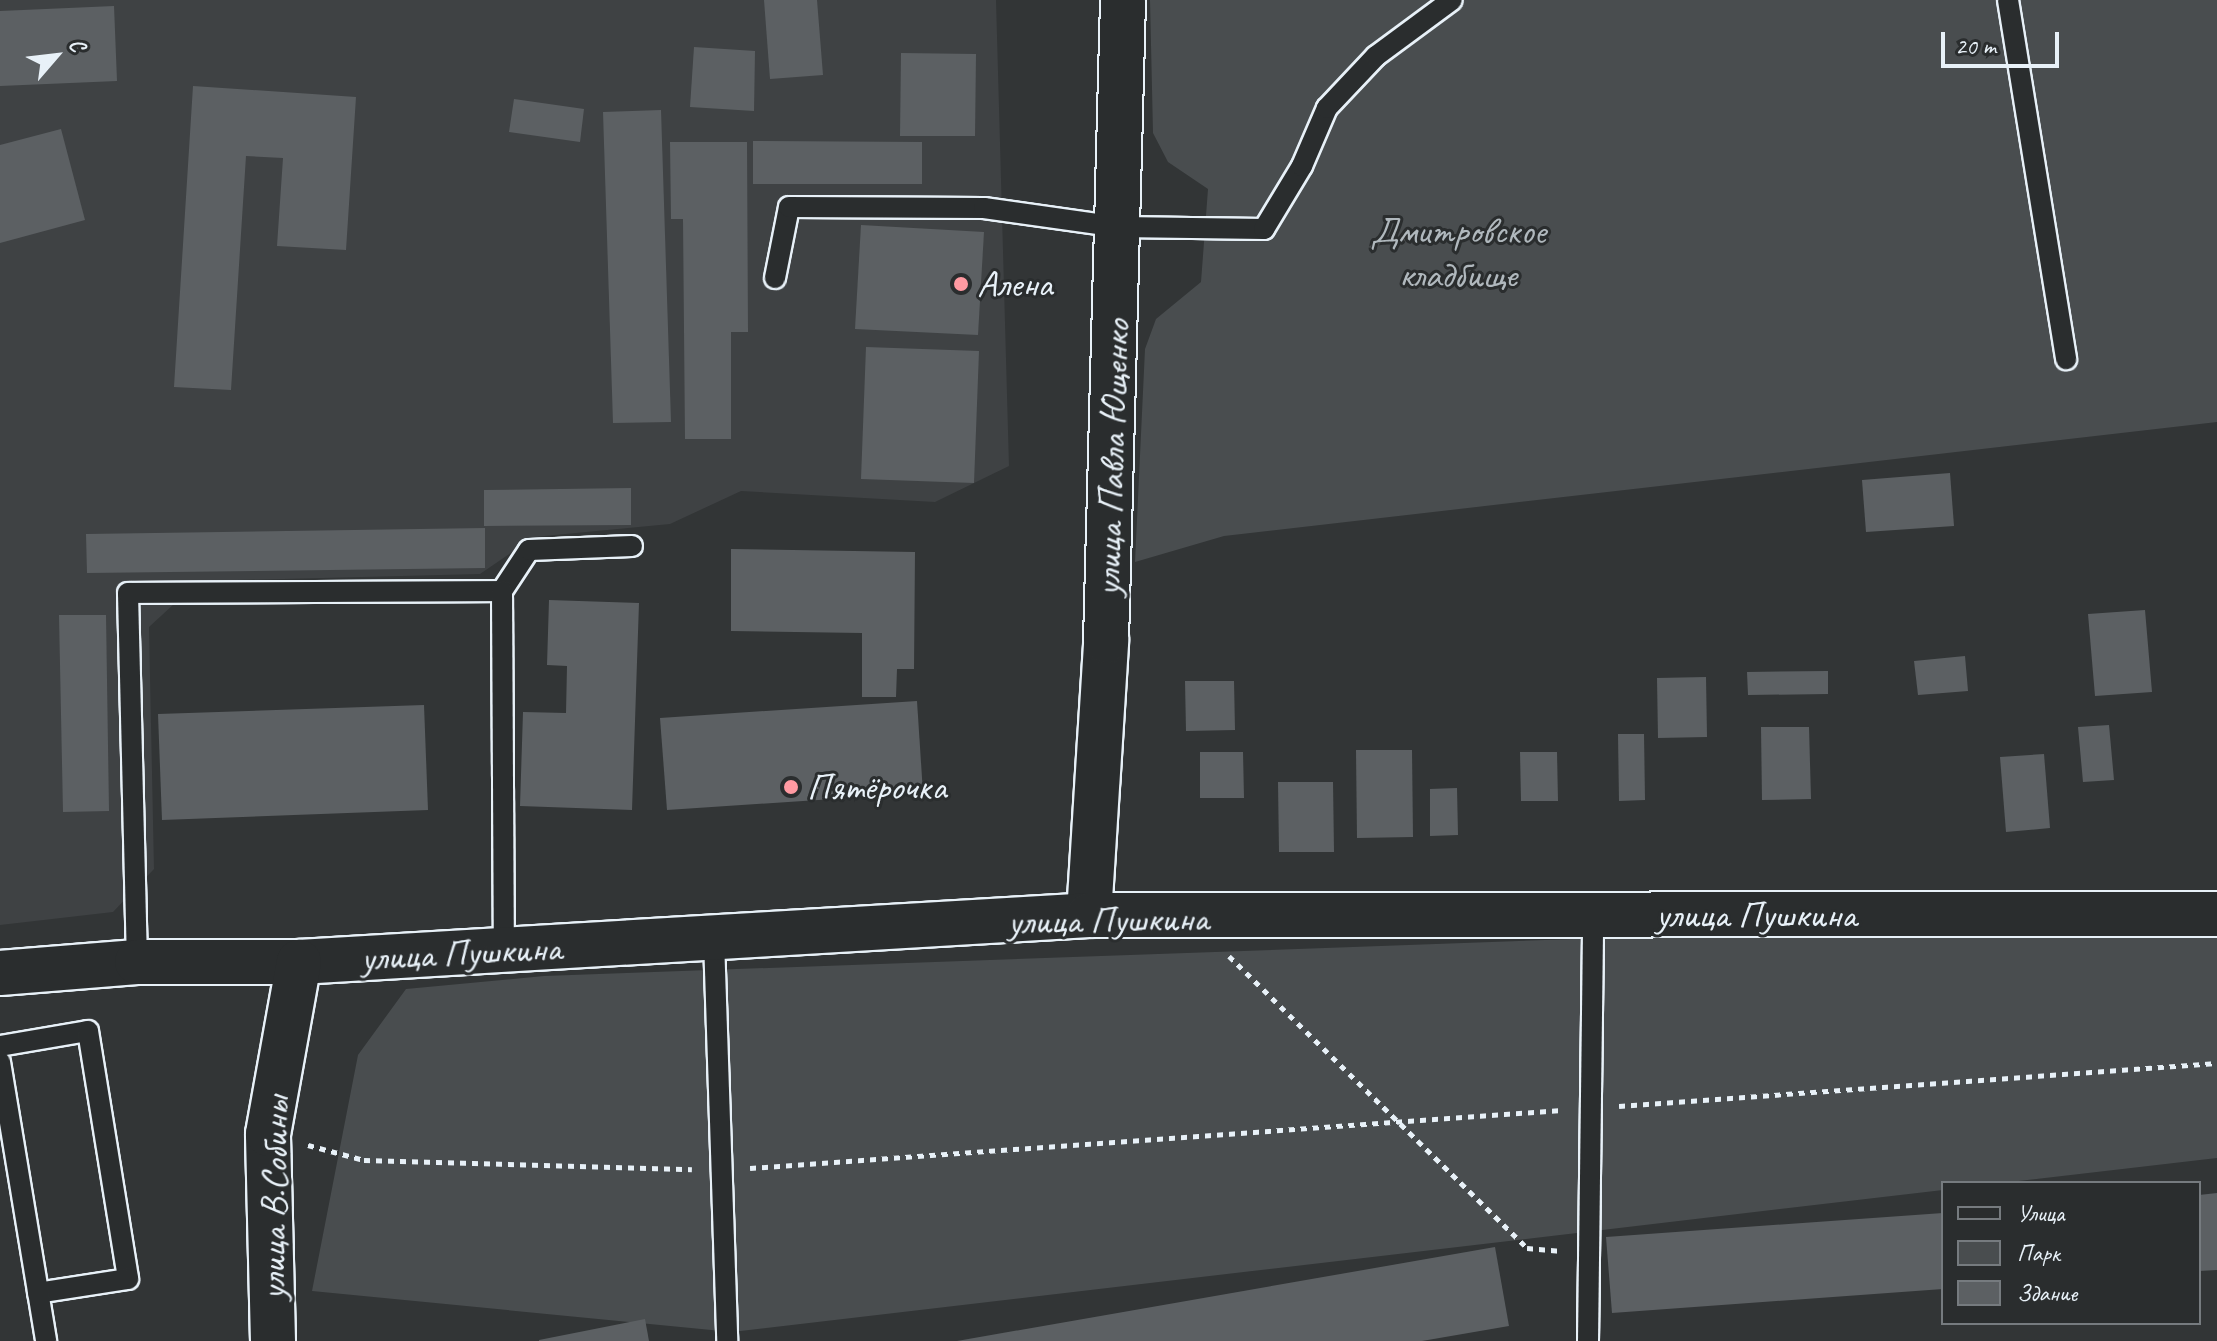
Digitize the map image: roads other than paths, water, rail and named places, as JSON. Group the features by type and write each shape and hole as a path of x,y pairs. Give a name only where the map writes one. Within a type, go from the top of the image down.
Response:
{"street":[{"name":"улица Павла Ющенко","path":"1089,915 1106,641 1120,227 1123,0"},
{"name":"улица Пушкина","path":"0,973 137,962 299,962 714,940 1089,915 1191,919 2217,914"},
{"name":"улица В.Собины","path":"273,1341 268,1134 299,962"}],"lane":[{"path":"775,278 789,207 984,208 1120,227 1264,229 1302,166 1327,108 1376,56 1452,0"},
{"path":"2008,0 2066,359"},
{"path":"504,950 502,591 529,550 632,546"},
{"path":"137,962 128,593 502,591"},
{"path":"1588,1341 1593,915"},
{"path":"714,940 727,1341"},
{"path":"0,1046 88,1031 128,1279 38,1293"},
{"path":"0,1062 46,1341"}],"place":[{"name":"Алена","path":"961,284"},
{"name":"Пятёрочка","path":"791,787"}],"park label":[{"name":"Дмитровское кладбище","path":"1458,253"}]}
